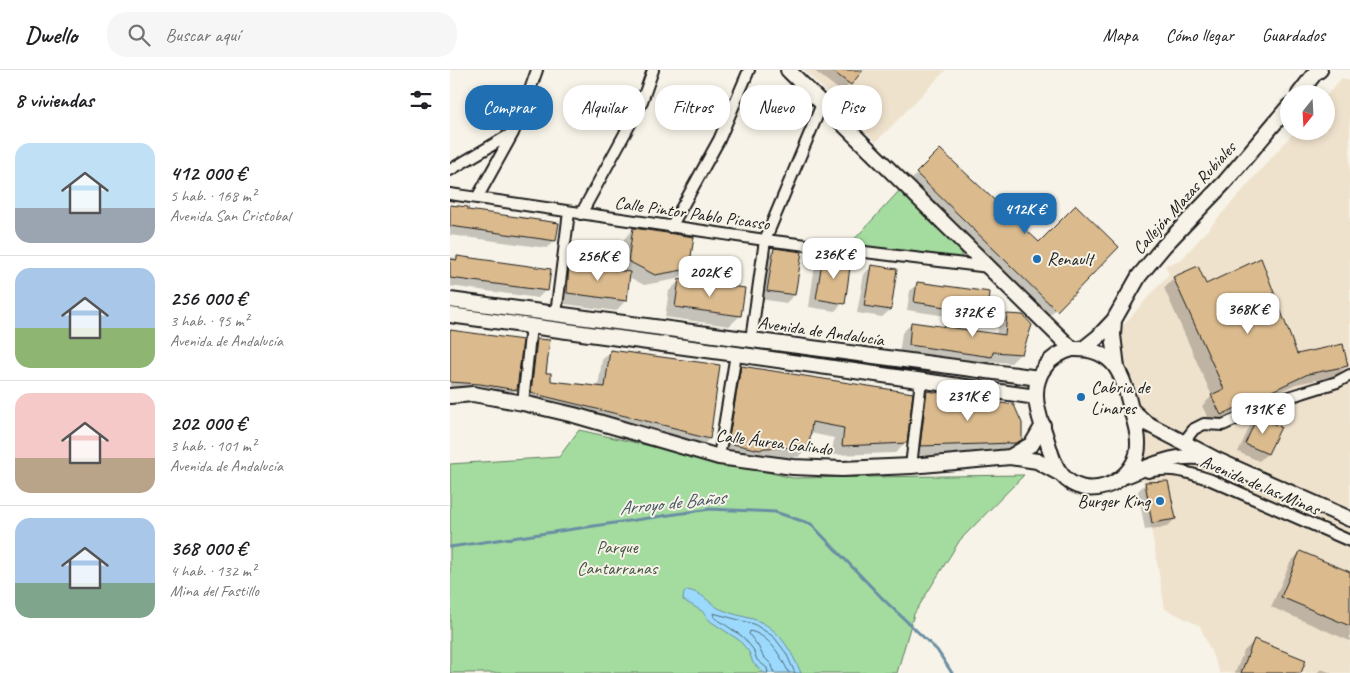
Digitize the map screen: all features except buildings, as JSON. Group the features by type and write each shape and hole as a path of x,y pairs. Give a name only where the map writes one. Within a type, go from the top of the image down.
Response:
{"main road":[{"path":"788,70 822,104"},
{"path":"1306,85 1317,71"},
{"name":"Callejón Mazas Rubiales","path":"1077,349 1098,337 1114,320 1139,276 1164,246 1226,182 1280,117"},
{"path":"849,130 1077,349"},
{"name":"Avenida de Andalucía","path":"450,300 1039,378"},
{"name":"Avenida de Andalucía","path":"450,315 1036,397"},
{"path":"1114,320 1113,335 1117,367 1124,382 1138,445 1135,459 1125,476"},
{"path":"1059,472 1042,425 1036,397 1039,378 1043,369 1059,353 1077,349 1102,355 1117,367"},
{"name":"Calle Áurea Galindo","path":"450,396 473,394 523,403 574,415 719,457 793,467 842,469 910,466 1010,457"},
{"path":"1131,409 1146,423 1183,443 1350,519"},
{"path":"1010,457 1032,444 1042,425"},
{"path":"1010,457 1037,461 1059,472 1072,483 1089,488 1106,486 1125,476 1179,456 1196,456 1217,460"}],"street":[{"path":"477,198 513,133 537,70"},
{"path":"581,214 641,104 653,70"},
{"path":"671,227 719,140 749,70"},
{"path":"751,340 766,240 822,104"},
{"path":"450,170 513,133"},
{"name":"Calle Pintor Pablo Picasso","path":"450,194 766,240 990,267"},
{"path":"556,314 569,212"},
{"path":"523,403 531,326"},
{"path":"719,457 736,354"},
{"path":"1183,443 1194,429 1204,424 1223,425 1273,402 1337,382 1350,374"},
{"path":"910,466 921,380"},
{"name":"Avenida de las Minas","path":"1125,476 1166,469 1192,473 1350,541"}],"shaded area":[{"path":"804,70 946,70 876,142 864,130 882,130 882,85 822,85 822,88"},
{"path":"1342,78 1350,81 1350,673 1220,673 1200,626 1165,609 1117,332 1169,274 1165,265 1180,261 1287,140 1335,140 1335,86"}],"green space":[{"path":"900,190 961,248 962,257 955,258 850,244"},
{"name":"Parque Cantarranas","path":"579,430 793,478 1024,475 960,540 914,614 897,673 450,673 450,464 559,457"}],"water":[{"path":"687,590 701,595 720,609 753,619 770,628 788,648 801,673 764,673 753,663 749,652 739,640 710,621 702,611 683,600 684,593"}],"waterway":[{"name":"Arroyo de Baños","path":"450,547 710,509 775,512 811,524 884,600 937,650 952,673"}],"place":[{"name":"Renault","path":"1037,259"},
{"name":"Cabria de Linares","path":"1081,397"},
{"name":"Burger King","path":"1160,501"}]}
